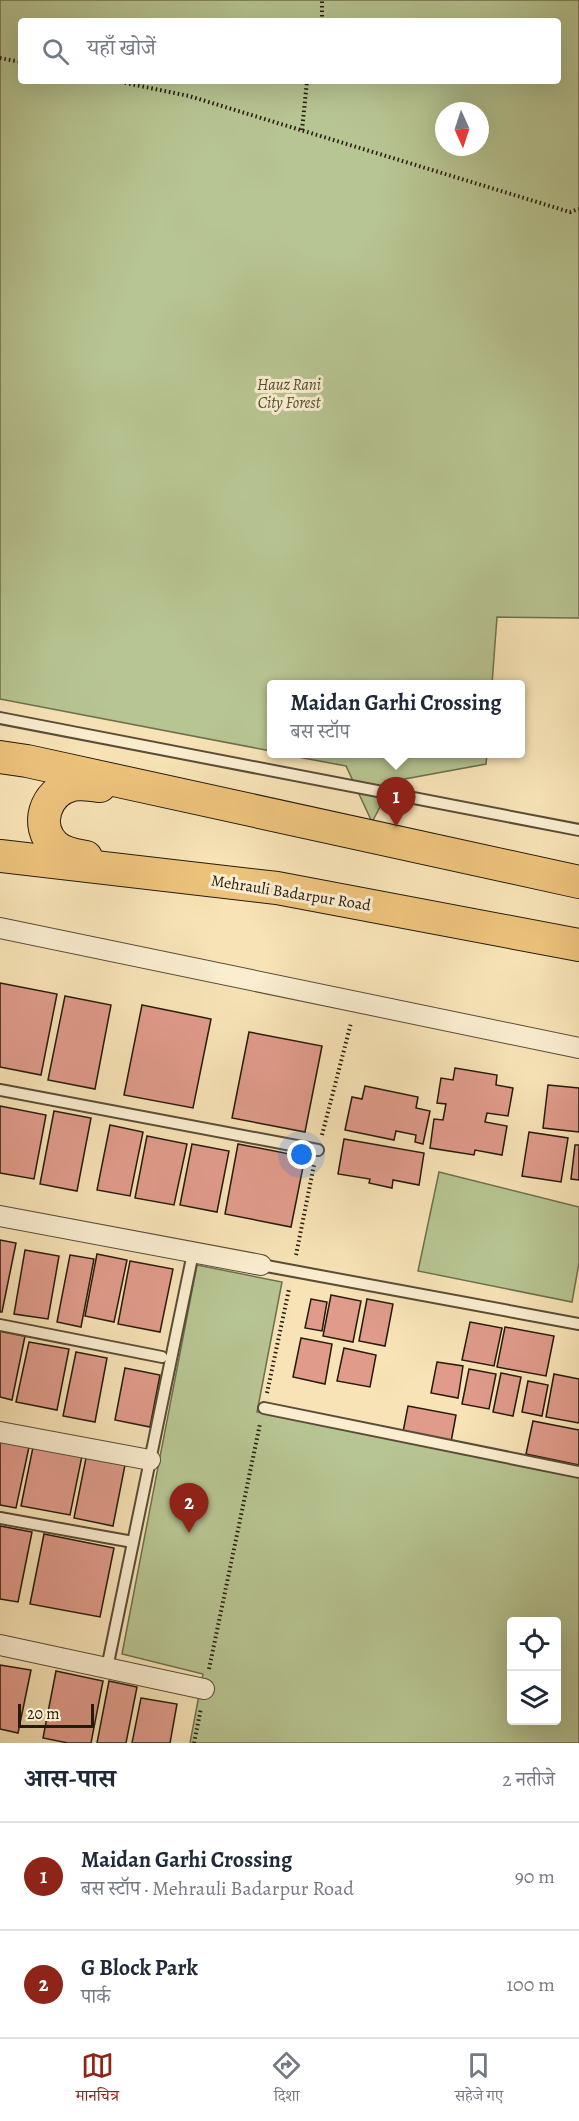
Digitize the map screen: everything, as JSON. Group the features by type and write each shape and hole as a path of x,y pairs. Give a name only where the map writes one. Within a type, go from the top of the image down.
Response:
{"main road":[{"path":"0,757 579,882"},
{"path":"217,803 74,784 55,794 48,803 44,824 53,844 72,855 277,888"},
{"name":"Mehrauli Badarpur Road","path":"0,856 277,888 579,945"}],"street":[{"path":"0,928 579,1048"},
{"path":"0,1216 261,1265"},
{"path":"0,1432 150,1460"},
{"path":"0,1645 204,1689"}],"lane":[{"path":"0,718 579,830"},
{"path":"0,1090 318,1150"},
{"path":"107,1668 193,1253"},
{"path":"261,1265 579,1324"},
{"path":"0,1325 162,1357"},
{"path":"264,1408 579,1472"},
{"path":"0,1518 133,1542"}],"path":[{"path":"322,0 322,18"},
{"path":"0,58 18,61"},
{"path":"131,84 189,96 570,212 579,209"},
{"path":"302,130 307,84"},
{"path":"194,1743 318,1150 356,1003"}],"green space":[{"name":"Hauz Rani City Forest","path":"0,0 579,0 579,618 497,617 492,680 267,680 267,750 0,699"},
{"path":"303,758 487,758 486,764 394,781 372,822 346,766"},
{"path":"439,1172 579,1207 579,1263 572,1302 418,1271"},
{"path":"197,1265 282,1282 257,1412 579,1475 579,1743 190,1743 203,1674 122,1654"}],"building":[{"path":"0,983 57,994 41,1075 0,1067"},
{"path":"65,996 111,1005 95,1089 48,1080"},
{"path":"142,1005 211,1019 193,1108 124,1095"},
{"path":"249,1032 322,1046 305,1132 232,1118"},
{"path":"455,1068 497,1075 496,1085 513,1088 508,1116 487,1113 485,1122 507,1126 502,1155 475,1150 474,1155 430,1148 434,1119 443,1120 446,1104 437,1103 441,1078 453,1080"},
{"path":"548,1085 579,1088 579,1132 543,1128"},
{"path":"365,1086 418,1097 416,1108 430,1111 423,1144 415,1142 416,1135 396,1131 394,1140 345,1130 352,1097 362,1099"},
{"path":"0,1106 46,1115 34,1179 0,1173"},
{"path":"54,1111 91,1118 77,1191 40,1184"},
{"path":"110,1125 143,1132 130,1196 97,1190"},
{"path":"529,1132 568,1138 561,1182 522,1176"},
{"path":"147,1136 187,1144 174,1205 135,1198"},
{"path":"344,1139 424,1153 419,1185 393,1180 392,1188 369,1183 370,1179 338,1174"},
{"path":"192,1144 229,1151 217,1212 180,1205"},
{"path":"238,1144 305,1157 291,1227 225,1214"},
{"path":"575,1145 579,1145 579,1180 571,1179"},
{"path":"0,1240 16,1243 2,1312 0,1312"},
{"path":"25,1250 59,1256 48,1319 14,1314"},
{"path":"97,1254 127,1260 114,1322 85,1316"},
{"path":"70,1255 94,1259 81,1327 57,1322"},
{"path":"130,1261 173,1269 160,1332 118,1324"},
{"path":"331,1295 361,1301 353,1342 323,1336"},
{"path":"311,1299 327,1302 322,1331 305,1328"},
{"path":"367,1299 393,1304 385,1346 359,1341"},
{"path":"470,1322 502,1328 494,1366 462,1360"},
{"path":"505,1327 554,1336 546,1376 497,1367"},
{"path":"0,1331 25,1336 12,1400 0,1397"},
{"path":"301,1338 332,1344 325,1384 293,1377"},
{"path":"29,1342 69,1349 57,1410 16,1402"},
{"path":"344,1348 376,1355 370,1387 337,1381"},
{"path":"76,1352 107,1358 95,1422 63,1416"},
{"path":"437,1362 463,1366 458,1398 431,1393"},
{"path":"125,1368 160,1375 150,1427 115,1420"},
{"path":"469,1369 496,1374 489,1409 462,1404"},
{"path":"501,1373 521,1377 513,1416 493,1412"},
{"path":"554,1374 579,1379 579,1423 546,1417"},
{"path":"528,1381 548,1385 542,1416 522,1412"},
{"path":"408,1406 456,1415 451,1442 403,1432"},
{"path":"533,1421 579,1430 579,1465 526,1454"},
{"path":"0,1442 29,1447 16,1508 0,1505"},
{"path":"33,1447 82,1456 70,1515 21,1506"},
{"path":"86,1458 125,1465 113,1526 74,1518"},
{"path":"0,1526 32,1532 18,1602 0,1599"},
{"path":"44,1534 114,1548 100,1617 30,1604"},
{"path":"0,1665 31,1670 18,1733 0,1729"},
{"path":"56,1671 103,1681 91,1743 68,1743 43,1738"},
{"path":"109,1681 137,1687 126,1743 97,1743"},
{"path":"141,1698 177,1704 170,1743 132,1743"}],"place":[{"name":"Maidan Garhi Crossing","path":"396,827"},
{"name":"G Block Park","path":"189,1533"}]}
